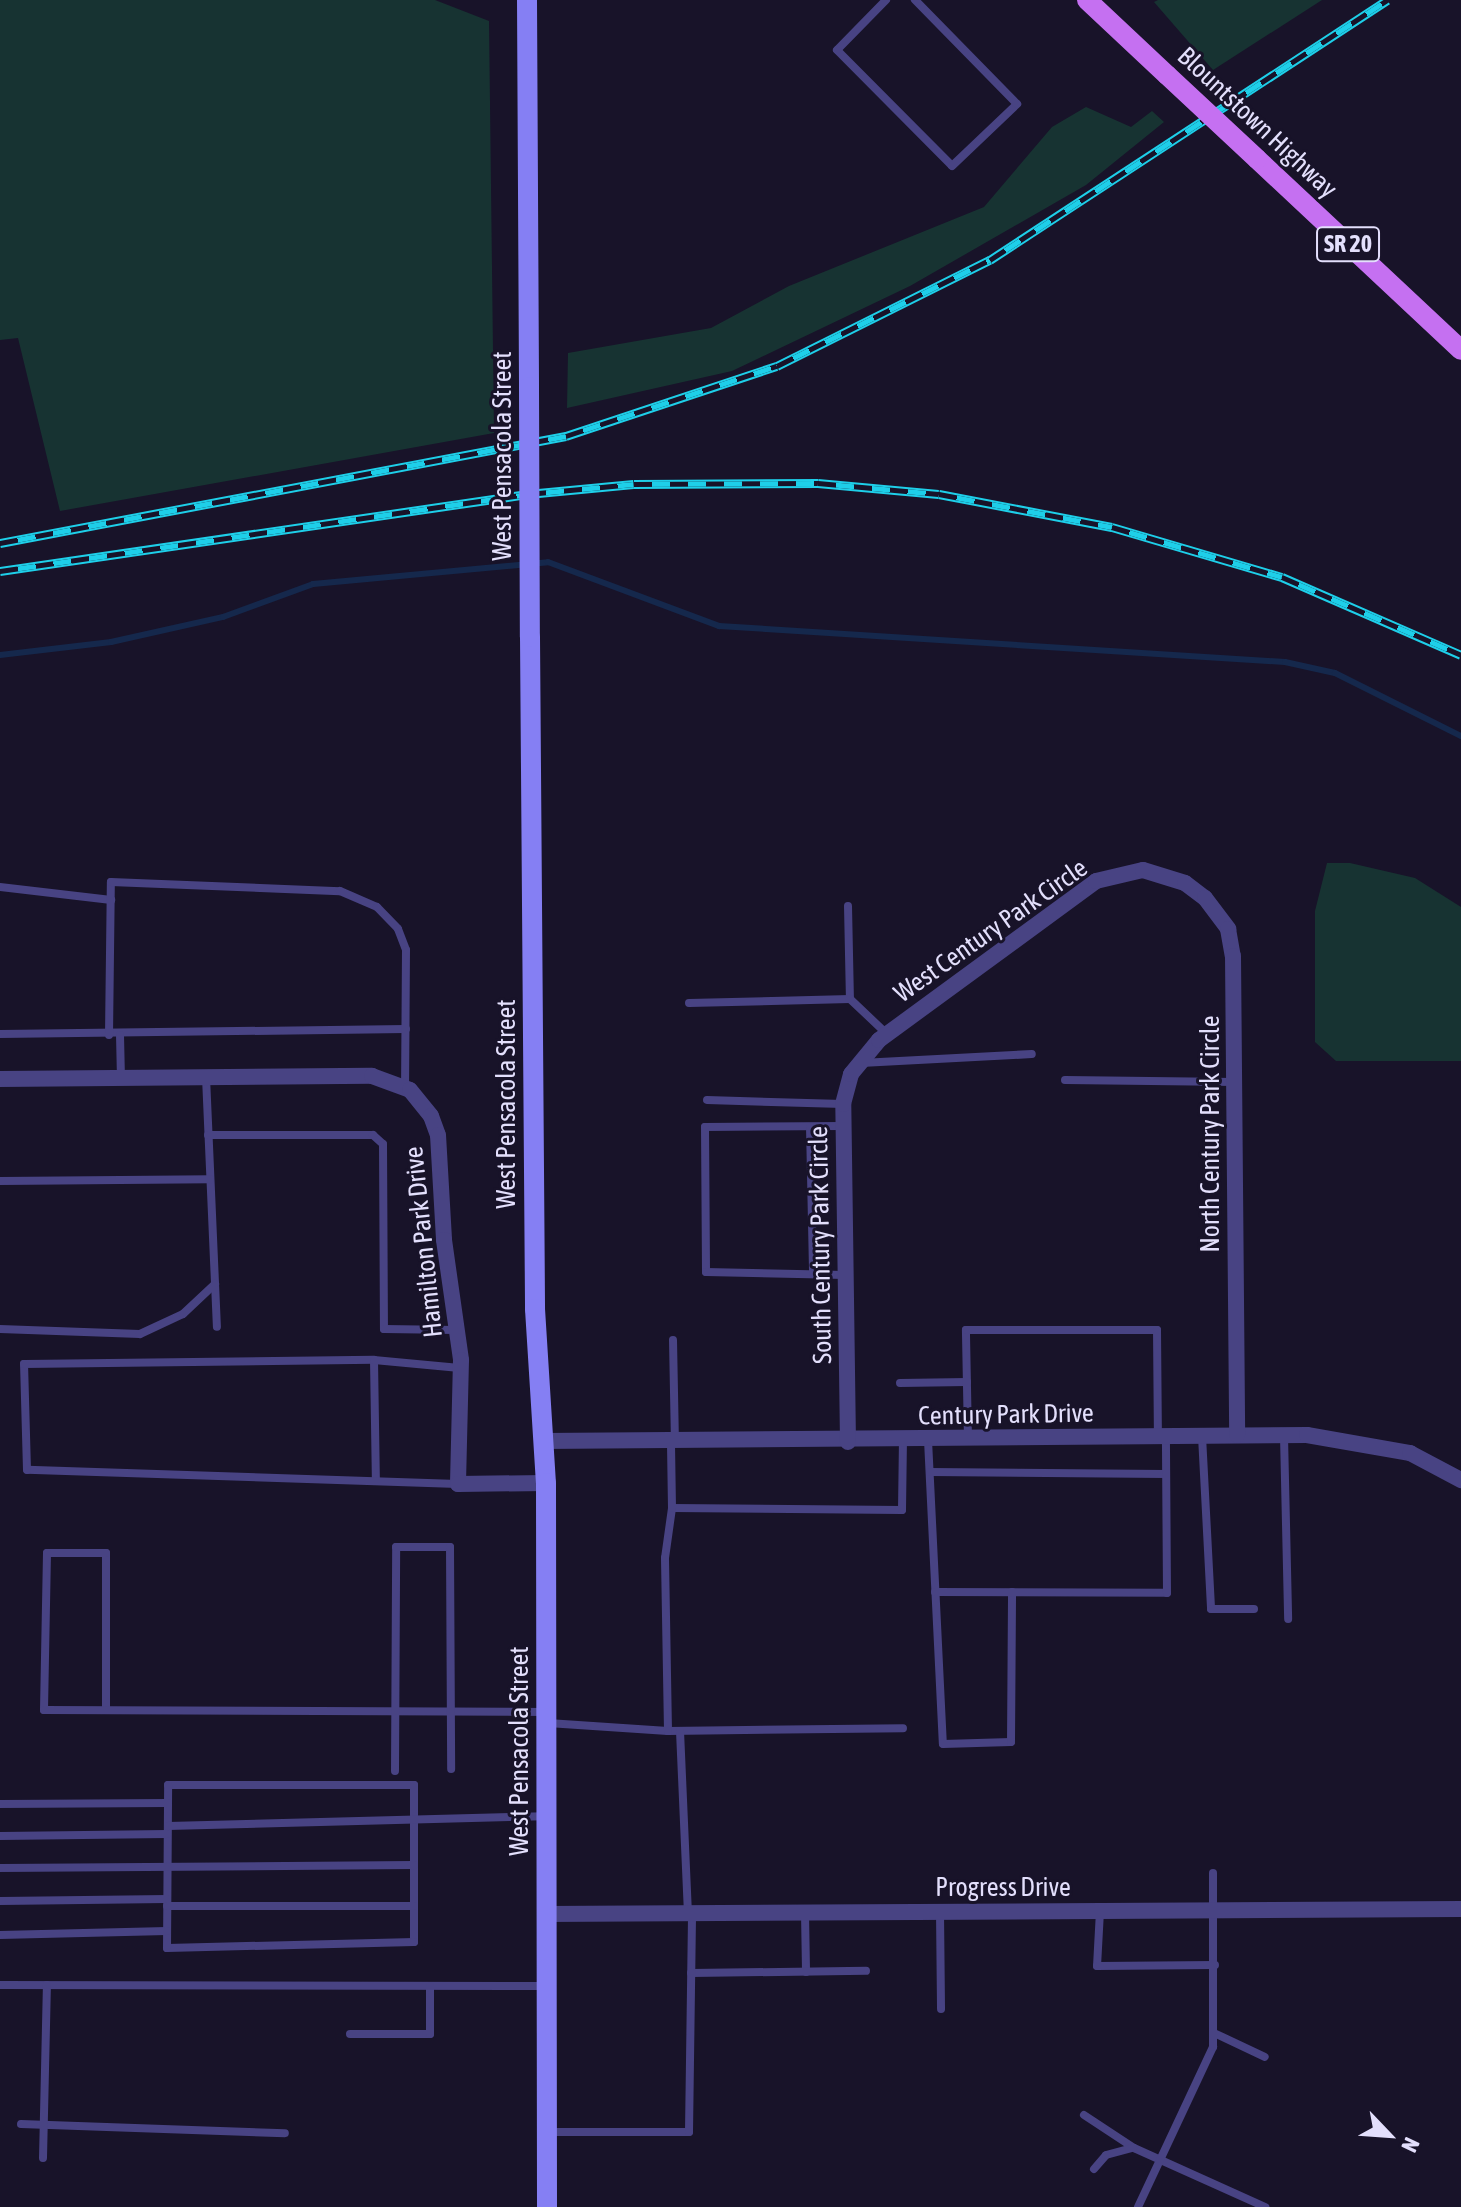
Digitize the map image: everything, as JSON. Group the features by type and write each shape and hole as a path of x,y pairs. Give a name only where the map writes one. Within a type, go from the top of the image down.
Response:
{"main road":[{"name":"West Pensacola Street","path":"527,0 535,1309 546,1483 547,2207"},
{"name":"Blountstown Highway","path":"1087,0 1461,350"}],"street":[{"name":"West Century Park Circle","path":"862,1058 887,1034 1096,881 1128,871 1154,872"},
{"name":"North Century Park Circle","path":"1154,872 1185,883 1205,898 1228,929 1233,956 1237,1435"},
{"name":"South Century Park Circle","path":"848,1442 843,1104 862,1058"},
{"path":"0,1079 372,1076 405,1087"},
{"name":"Hamilton Park Drive","path":"405,1087 423,1103 438,1135 460,1368 458,1484"},
{"name":"Century Park Drive","path":"543,1441 848,1442 1284,1435 1383,1446 1410,1453 1461,1480"},
{"path":"458,1484 546,1483"},
{"name":"Progress Drive","path":"545,1914 1461,1909"}],"lane":[{"path":"886,0 837,50 952,166 1017,104 915,0"},
{"path":"109,1035 111,882 340,891 361,897 398,929 406,950 405,1087"},
{"path":"0,887 111,900"},
{"path":"848,906 850,999"},
{"path":"689,1003 850,999 887,1034"},
{"path":"0,1034 120,1035 406,1029"},
{"path":"120,1035 121,1078"},
{"path":"862,1058 1032,1054"},
{"path":"206,1077 217,1327"},
{"path":"1065,1080 1235,1082"},
{"path":"707,1100 843,1104"},
{"path":"843,1126 705,1127 706,1272 845,1275"},
{"path":"810,1127 813,1274"},
{"path":"208,1135 373,1135 383,1144 384,1329 456,1330"},
{"path":"0,1181 210,1179"},
{"path":"0,1329 140,1334 183,1314 215,1284"},
{"path":"935,1592 1167,1593 1166,1474 1157,1330 966,1330 968,1440"},
{"path":"668,1731 665,1558 672,1508 673,1340"},
{"path":"458,1484 27,1470 24,1364 374,1360 460,1368"},
{"path":"374,1360 376,1481"},
{"path":"900,1383 967,1382"},
{"path":"1284,1435 1288,1619"},
{"path":"1202,1436 1211,1609 1254,1609"},
{"path":"928,1440 943,1744 1011,1742 1012,1592"},
{"path":"672,1508 902,1510 903,1441"},
{"path":"930,1472 1166,1474"},
{"path":"395,1771 396,1547 450,1547 451,1769"},
{"path":"106,1710 106,1553 47,1553 44,1710 451,1711 546,1717 668,1731 903,1728"},
{"path":"547,2132 689,2132 690,1914 680,1731"},
{"path":"168,1785 414,1785 414,1942 167,1948 168,1803 168,1785"},
{"path":"0,1804 168,1803"},
{"path":"0,1836 545,1816"},
{"path":"0,1868 414,1865"},
{"path":"1138,2207 1213,2047 1213,1873"},
{"path":"0,1901 414,1906"},
{"path":"1100,1911 1097,1966 1215,1965"},
{"path":"940,1912 941,2009"},
{"path":"805,1913 806,1972"},
{"path":"0,1935 167,1931"},
{"path":"691,1973 866,1971"},
{"path":"0,1985 546,1986"},
{"path":"43,2158 47,1985"},
{"path":"350,2034 430,2034 430,1986"},
{"path":"1214,2033 1265,2057"},
{"path":"1084,2115 1134,2148 1265,2207"},
{"path":"21,2124 285,2133"},
{"path":"1094,2169 1106,2155 1134,2148"}],"green space":[{"path":"0,0 435,0 489,21 494,433 60,511 18,338 0,340"},
{"path":"1322,0 1213,70 1154,2"},
{"path":"1086,107 1131,127 1152,111 1164,122 1086,185 910,286 732,371 567,408 568,353 711,328 789,286 984,207 1052,127"},
{"path":"1327,863 1350,863 1415,878 1461,907 1461,1061 1336,1061 1315,1042 1315,911"}],"waterway":[{"path":"0,655 111,642 223,617 313,584 548,562 719,626 1285,662 1335,673 1461,736"}],"railway":[{"path":"0,543 566,436 777,366 990,260 1388,0"},
{"path":"0,571 528,494 634,484 818,483 939,494 1112,527 1282,577 1461,655"}]}
